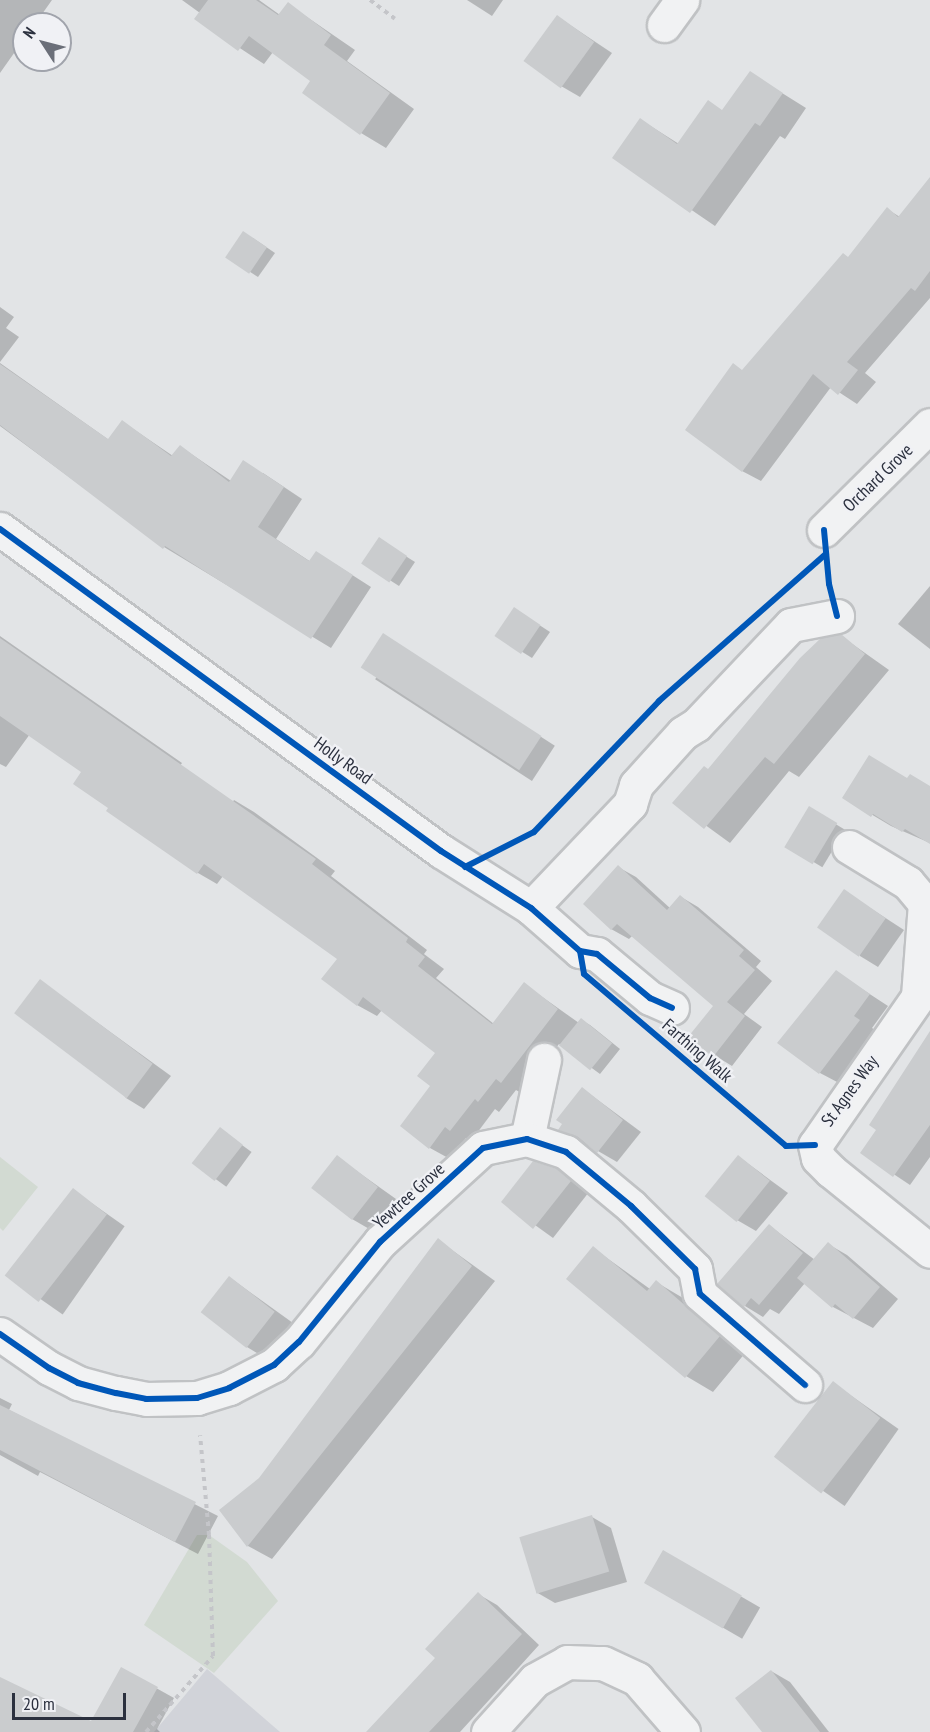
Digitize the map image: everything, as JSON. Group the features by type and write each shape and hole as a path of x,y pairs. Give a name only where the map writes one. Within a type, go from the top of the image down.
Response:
{"street":[{"name":"Orchard Grove","path":"824,530 930,425"},
{"name":"Holly Road","path":"0,529 441,851 531,908 580,951 597,954 650,999 672,1008"},
{"path":"531,908 630,804 636,785 683,733 696,725 791,625 837,616"},
{"name":"St Agnes Way","path":"849,847 908,883 927,900 924,1001 815,1145 818,1158 831,1172 930,1251"},
{"path":"527,1139 544,1060"},
{"name":"Yewtree Grove","path":"0,1334 78,1383 146,1399 197,1398 229,1388 274,1365 299,1342 380,1242 483,1148 527,1139 566,1152 631,1206 695,1269 700,1294 804,1385"},
{"path":"488,1732 535,1680 567,1662 603,1663 637,1679 683,1732"}],"path":[{"path":"370,0 395,19"},
{"path":"146,1732 213,1656 209,1535 197,1398"}],"shaded area":[{"path":"0,1157 38,1187 3,1231 0,1228"},
{"path":"197,1535 209,1535 247,1562 278,1601 214,1673 144,1625"},
{"path":"207,1669 280,1732 154,1732"}],"building":[{"path":"208,0 256,0 278,15 288,2 331,35 324,45 390,93 360,135 302,93 310,81 249,36 238,51 194,19"},
{"path":"557,15 594,42 561,88 523,61"},
{"path":"750,71 783,93 760,126 755,123 690,213 612,158 640,118 677,144 708,100 722,110"},
{"path":"930,177 930,271 915,291 911,288 847,362 858,370 838,395 813,374 742,472 685,430 733,363 742,370 843,253 848,257 887,207 898,217"},
{"path":"243,231 267,247 249,274 225,258"},
{"path":"0,364 108,439 122,420 171,456 180,445 229,482 243,460 284,487 258,527 309,561 316,551 353,575 311,639 165,546 163,549 0,425"},
{"path":"379,537 407,556 389,583 361,564"},
{"path":"514,607 541,625 521,654 494,636"},
{"path":"383,633 542,736 519,770 361,667"},
{"path":"841,634 865,654 774,764 765,757 704,829 672,803 704,766 708,769 800,658 821,638"},
{"path":"0,638 316,859 312,864 408,938 406,942 425,957 418,966 492,1024 524,982 558,1009 501,1083 496,1079 478,1102 475,1099 450,1131 445,1127 429,1149 400,1126 430,1086 417,1076 435,1053 363,997 357,1006 321,979 337,959 204,864 197,874 106,811 108,808 73,784 81,772 0,716"},
{"path":"869,755 907,778 910,774 930,786 930,844 905,829 902,832 873,814 871,817 842,798"},
{"path":"809,806 837,823 813,864 784,847"},
{"path":"618,865 667,910 680,895 744,950 739,956 755,970 727,1002 745,1016 713,1057 688,1037 713,1006 617,924 611,930 583,904"},
{"path":"844,889 886,918 859,957 817,928"},
{"path":"836,970 870,994 854,1016 860,1020 819,1074 777,1043"},
{"path":"40,979 153,1064 127,1098 14,1013"},
{"path":"581,1018 612,1043 590,1070 559,1045"},
{"path":"930,1031 930,1125 893,1177 860,1153 876,1130 869,1125"},
{"path":"582,1087 623,1120 597,1153 578,1137 558,1130 562,1124 556,1120"},
{"path":"220,1127 243,1145 215,1181 192,1163"},
{"path":"337,1155 378,1187 352,1220 311,1188"},
{"path":"738,1155 770,1181 737,1222 705,1196"},
{"path":"533,1161 557,1169 571,1181 533,1229 501,1202"},
{"path":"73,1188 107,1214 39,1302 5,1275"},
{"path":"769,1224 803,1253 759,1305 751,1298 744,1307 717,1284"},
{"path":"438,1238 472,1266 247,1547 219,1510 259,1478"},
{"path":"828,1242 880,1287 853,1319 835,1304 832,1308 797,1278"},
{"path":"593,1246 647,1291 656,1280 720,1336 685,1378 566,1279"},
{"path":"229,1276 275,1312 246,1348 201,1312"},
{"path":"833,1381 880,1418 821,1494 774,1457"},
{"path":"0,1405 196,1502 175,1542 0,1450"},
{"path":"592,1515 609,1571 537,1594 519,1537"},
{"path":"663,1550 742,1596 723,1628 644,1583"},
{"path":"478,1592 522,1634 429,1732 366,1732 435,1658 425,1649"},
{"path":"121,1667 158,1687 133,1732 0,1732 0,1677 91,1721"},
{"path":"771,1670 820,1732 762,1732 735,1698"}],"cycle path":[{"name":"Farthing Walk","path":"0,529 441,851 531,908 580,951 597,954 650,998 672,1008"},
{"path":"824,530 829,584 837,616"},
{"path":"465,867 534,832 659,701 826,554"},
{"name":"Farthing Walk","path":"580,951 584,974 786,1146 815,1145"},
{"path":"0,1334 49,1368 78,1383 116,1393 146,1399 197,1398 229,1388 274,1365 299,1342 380,1242 483,1148 527,1139 566,1152 631,1206 695,1269 700,1294 805,1385"}]}
